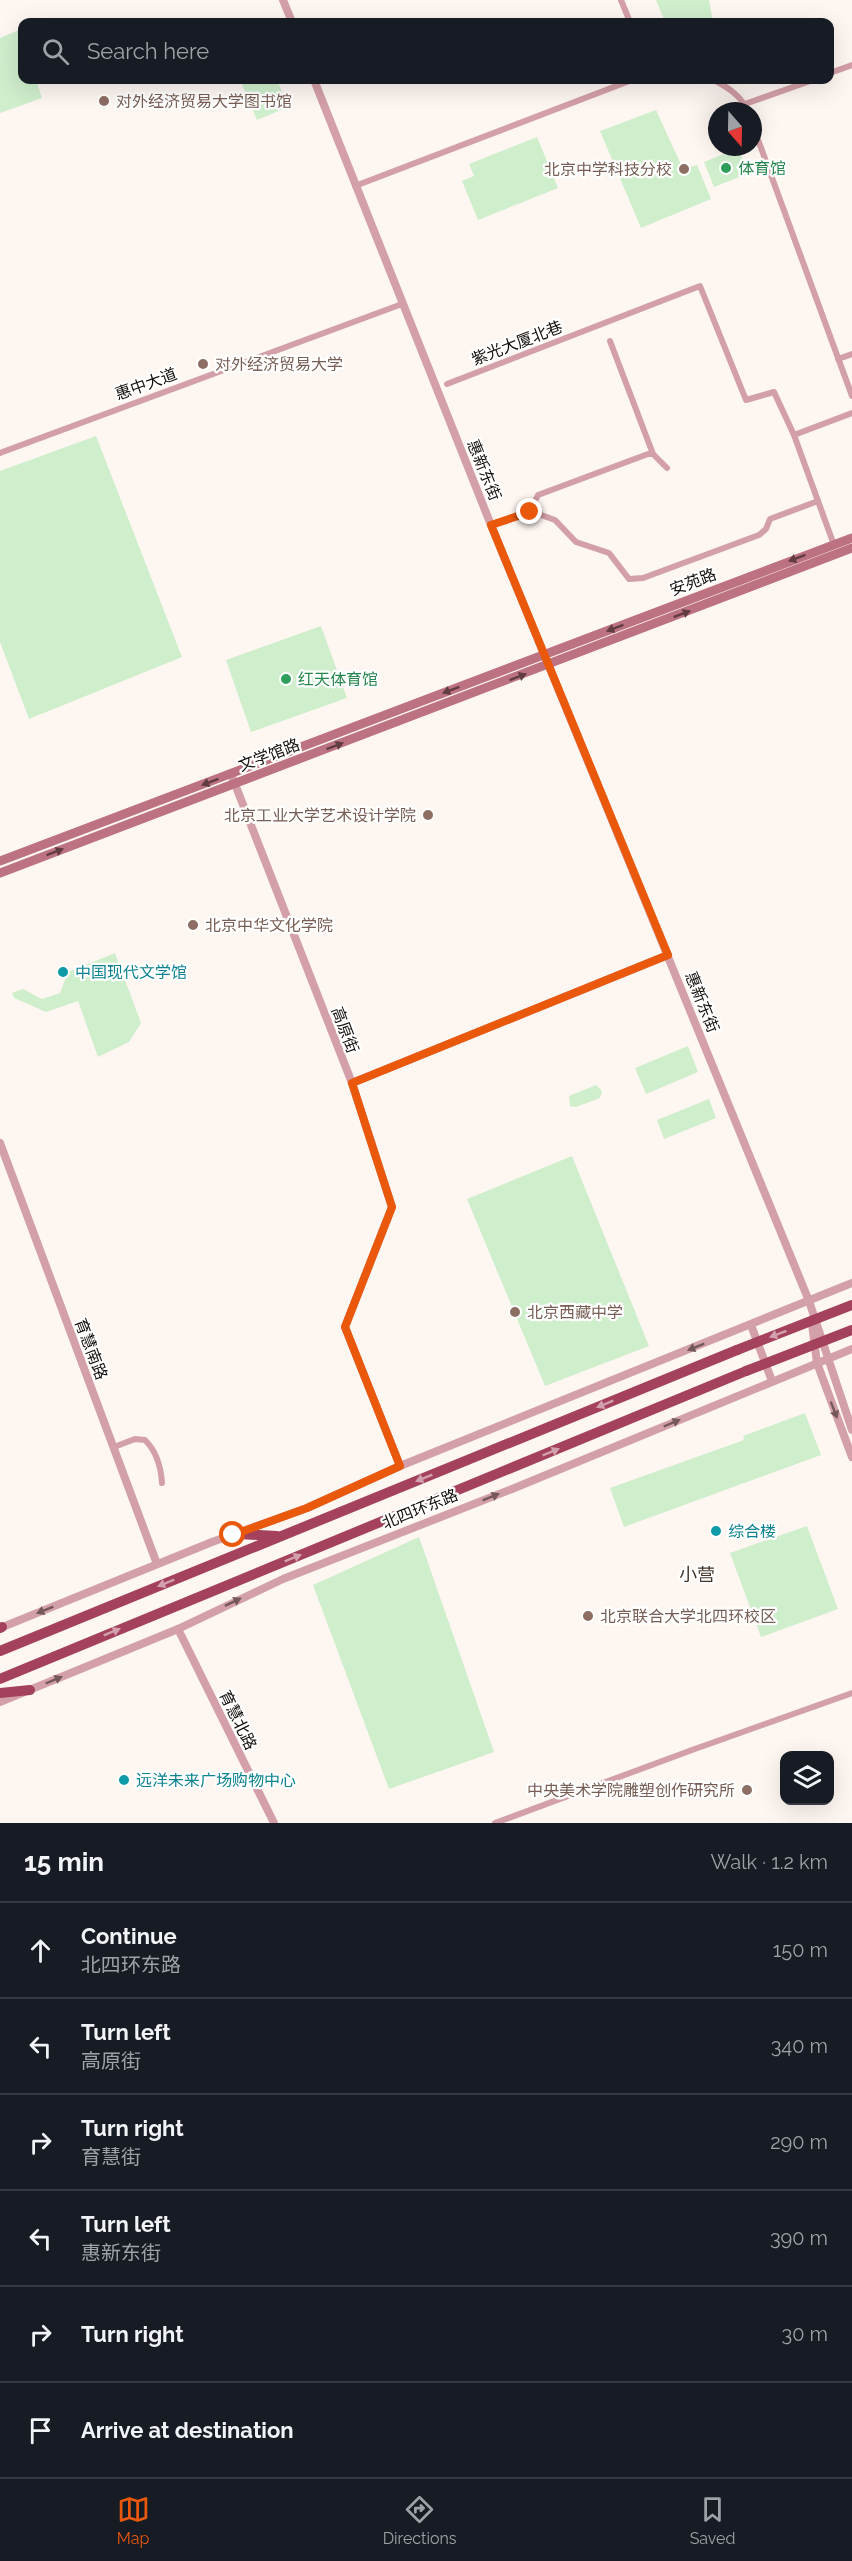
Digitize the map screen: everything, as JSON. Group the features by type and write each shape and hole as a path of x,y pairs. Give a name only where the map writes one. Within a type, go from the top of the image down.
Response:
{"highway":[{"name":"北四环东路","path":"0,1651 852,1305"},
{"name":"北四环东路","path":"0,1679 746,1371 852,1330"},
{"path":"238,1534 280,1537"},
{"path":"0,1693 30,1690"}],"main road":[{"name":"安苑路","path":"545,654 852,538"},
{"name":"安苑路","path":"549,666 852,548"},
{"name":"文学馆路","path":"0,861 545,654"},
{"name":"文学馆路","path":"0,873 549,666"}],"street":[{"path":"284,0 291,18"},
{"path":"621,0 628,18"},
{"path":"834,72 852,65"},
{"name":"惠新东街","path":"316,84 491,525 808,1302"},
{"path":"355,186 622,84"},
{"path":"722,84 728,87 741,102"},
{"path":"760,102 803,84"},
{"path":"762,151 852,396"},
{"name":"紫光大厦北巷","path":"447,384 700,286 746,400 774,392 794,435"},
{"name":"惠中大道","path":"0,453 402,304"},
{"path":"610,341 653,454 667,468"},
{"path":"838,359 852,354"},
{"path":"834,545 794,435 852,413"},
{"path":"530,512 538,495 653,454"},
{"path":"491,525 530,512 555,520 576,542 609,553 629,579 643,578 759,536 766,529 770,519 818,501"},
{"name":"高原街","path":"231,774 352,1083 392,1207 345,1327 400,1466"},
{"path":"352,1083 668,955"},
{"name":"育慧南路","path":"0,1143 158,1564"},
{"path":"1,1628 158,1564 307,1508 400,1466 852,1283"},
{"path":"808,1302 852,1430"},
{"path":"808,1302 817,1363 852,1457"},
{"path":"751,1325 772,1381"},
{"name":"北四环东路","path":"0,1702 178,1629 283,1580 512,1489 852,1349"},
{"path":"114,1447 135,1439 145,1440 160,1465 162,1483"},
{"name":"育慧北路","path":"178,1629 274,1823"},
{"path":"495,1823 852,1693"}],"green space":[{"path":"656,0 709,0 712,18 663,18"},
{"path":"18,30 18,84 37,84 42,98 0,113 0,38"},
{"path":"242,84 279,84 288,107 257,120"},
{"path":"656,110 683,169 697,165 711,199 641,228 600,131"},
{"path":"537,137 558,188 478,220 462,181 474,176 469,164"},
{"name":"体育馆","path":"719,156 742,156 749,173 714,187 704,162"},
{"path":"96,436 182,657 29,719 0,642 0,471"},
{"name":"红天体育馆","path":"321,626 347,698 251,732 226,660"},
{"path":"115,953 141,1023 129,1042 98,1057 78,1001 46,1012 14,998 12,993 23,989 42,999 60,993 68,972"},
{"path":"688,1046 698,1072 646,1094 635,1068"},
{"path":"596,1085 602,1091 600,1098 576,1107 570,1106 569,1096"},
{"path":"709,1099 716,1118 664,1139 657,1120"},
{"path":"572,1156 649,1346 545,1386 467,1199"},
{"path":"805,1413 821,1455 624,1527 610,1488 744,1440 743,1436"},
{"path":"807,1526 838,1609 761,1637 730,1553"},
{"path":"419,1537 494,1752 389,1789 313,1585"}],"place":[{"name":"对外经济贸易大学图书馆","path":"104,101"},
{"name":"体育馆","path":"726,168"},
{"name":"北京中学科技分校","path":"684,169"},
{"name":"对外经济贸易大学","path":"203,364"},
{"name":"红天体育馆","path":"286,679"},
{"name":"北京工业大学艺术设计学院","path":"428,815"},
{"name":"北京中华文化学院","path":"193,925"},
{"name":"中国现代文学馆","path":"63,972"},
{"name":"北京西藏中学","path":"515,1312"},
{"name":"综合楼","path":"716,1531"},
{"name":"北京联合大学北四环校区","path":"588,1616"},
{"name":"远洋未来广场购物中心","path":"124,1780"},
{"name":"中央美术学院雕塑创作研究所","path":"747,1790"}],"district":[{"name":"小营","path":"697,1574"}],"route":[{"path":"233,1535 307,1508 400,1466 345,1327 392,1207 352,1083 668,955 491,525 530,512"}]}
